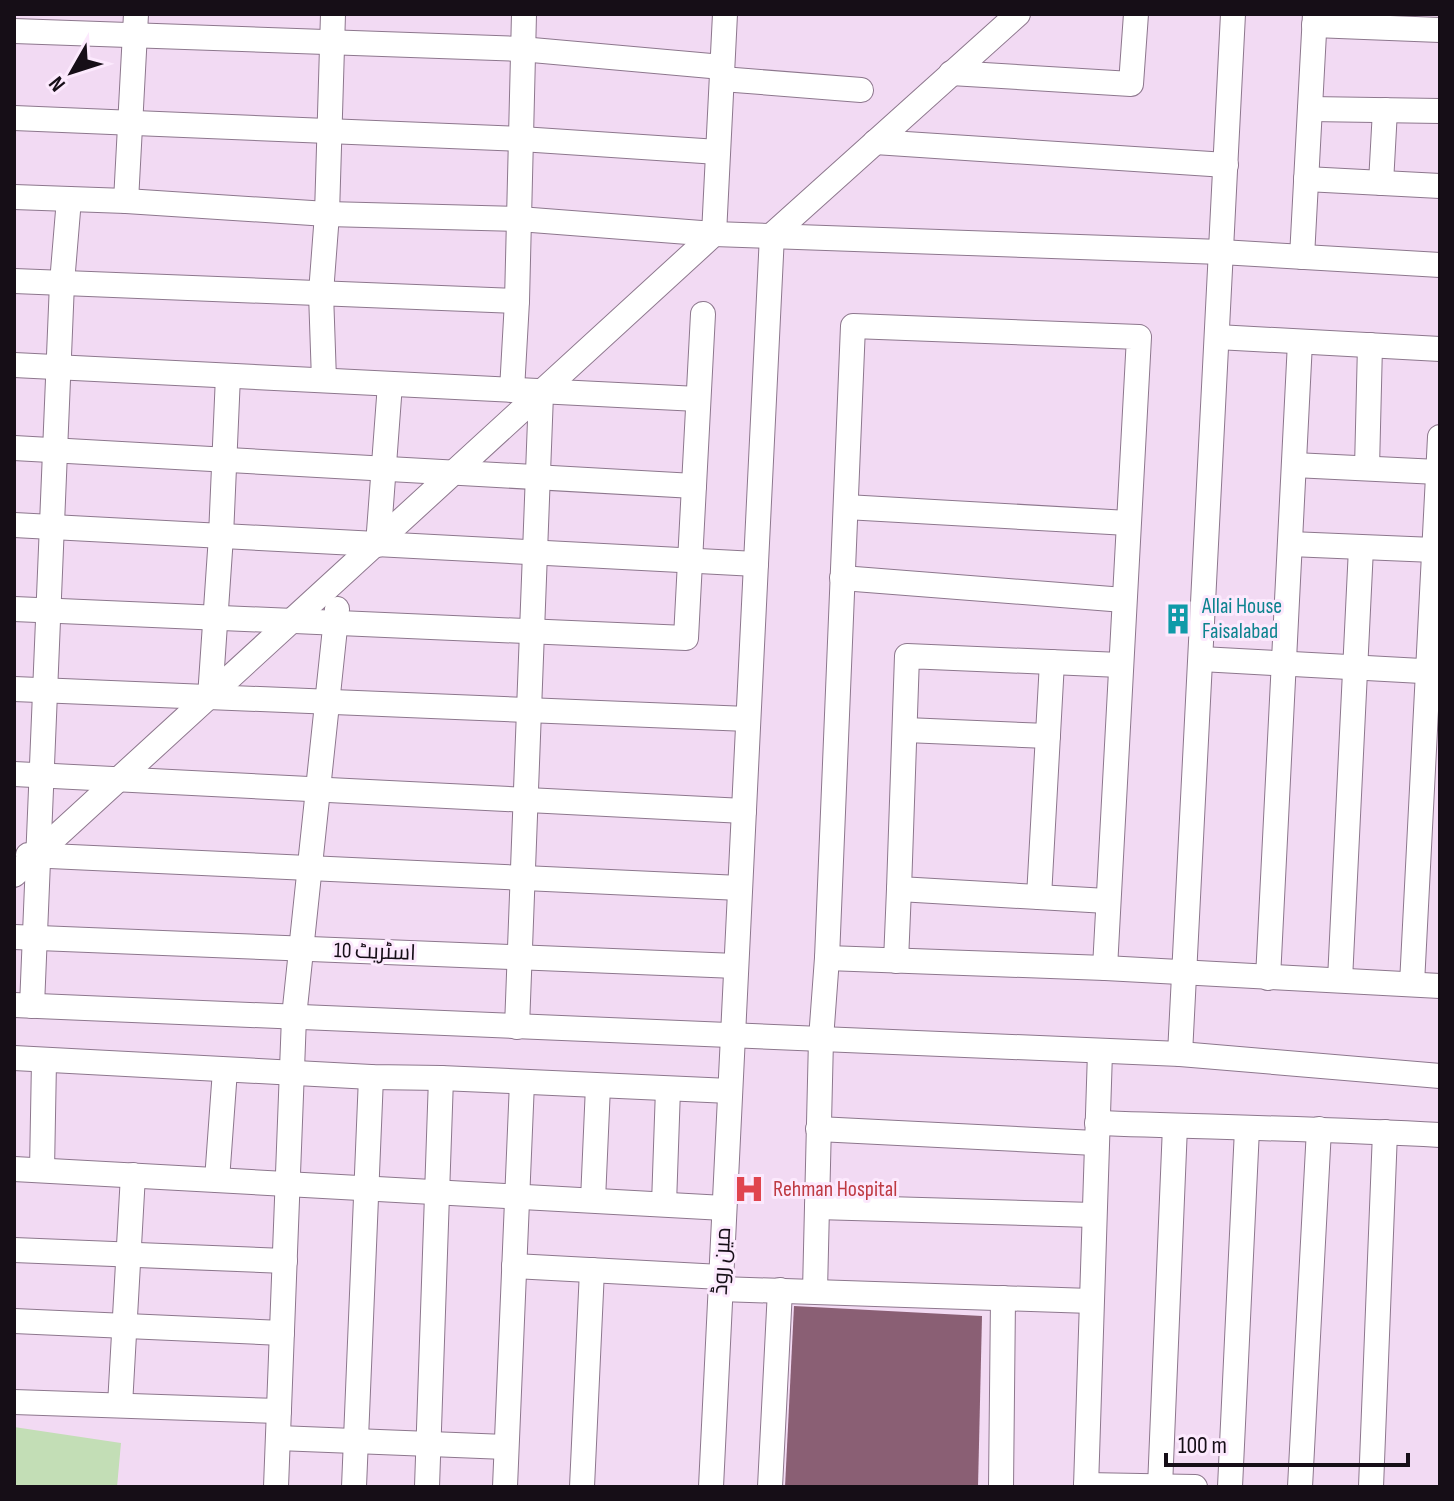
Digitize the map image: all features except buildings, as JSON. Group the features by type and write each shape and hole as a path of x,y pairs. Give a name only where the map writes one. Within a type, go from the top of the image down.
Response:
{"street":[{"path":"324,380 321,293 327,214 333,14"},
{"path":"512,390 524,14"},
{"path":"14,875 32,854 119,780 378,545 714,234 725,14"},
{"path":"772,235 1018,14"},
{"path":"951,73 1131,84 1136,14"},
{"path":"1180,1054 1233,14"},
{"path":"1302,257 1314,20 1388,21 1440,30"},
{"path":"126,201 135,25"},
{"path":"14,31 135,25 332,43 521,49 861,90"},
{"path":"1310,109 1440,111"},
{"path":"1381,183 1385,110"},
{"path":"14,118 521,139 718,152"},
{"path":"875,142 1226,165"},
{"path":"1306,179 1440,186"},
{"path":"14,197 327,214 519,219 714,234 1221,252 1440,265"},
{"path":"69,199 62,283 41,776 24,938 23,1006 1180,1054 1440,1076"},
{"name":"مین روڈ","path":"711,1487 772,235"},
{"path":"14,281 517,301"},
{"path":"14,609 686,638 703,314"},
{"path":"815,1291 821,1039 853,326 1139,337 1105,968"},
{"path":"1217,337 1440,349"},
{"path":"1268,978 1300,342"},
{"path":"1367,468 1370,345"},
{"path":"14,365 698,399"},
{"path":"210,697 228,376"},
{"path":"378,545 390,384"},
{"path":"517,1027 542,393"},
{"path":"1412,984 1434,672 1434,550 1440,437"},
{"path":"14,448 694,486"},
{"path":"1294,465 1438,472"},
{"path":"846,507 1128,523"},
{"path":"14,525 756,564"},
{"path":"1290,544 1434,550"},
{"path":"1340,980 1361,548"},
{"path":"842,578 1124,600"},
{"path":"276,1487 294,1017 340,579"},
{"path":"896,961 907,656 1120,665"},
{"path":"1201,659 1434,672"},
{"path":"1039,897 1052,662"},
{"path":"14,689 748,719"},
{"path":"906,730 1048,736"},
{"path":"14,774 744,811"},
{"path":"32,854 740,888"},
{"path":"899,889 1107,901"},
{"name":"اسٹریٹ 10","path":"24,938 736,966"},
{"path":"827,958 1105,968 1440,986"},
{"path":"1100,1052 1086,1486 1195,1487"},
{"path":"14,1058 292,1074 730,1091"},
{"path":"42,1170 44,1061"},
{"path":"217,1180 225,1070"},
{"path":"354,1487 371,1077"},
{"path":"427,1487 441,1078"},
{"path":"505,1487 522,1082"},
{"path":"593,1200 598,1086"},
{"path":"664,1204 668,1089"},
{"path":"818,1129 1096,1133 1175,1126 1440,1135"},
{"path":"1160,1487 1175,1126"},
{"path":"1230,1487 1247,1129"},
{"path":"1300,1487 1319,1129"},
{"path":"1371,1487 1385,1132"},
{"path":"14,1169 724,1208"},
{"path":"120,1405 133,1175"},
{"path":"817,1207 1093,1215"},
{"path":"14,1250 285,1261"},
{"path":"514,1266 592,1270 780,1290 1091,1301"},
{"path":"582,1487 592,1270"},
{"path":"770,1487 780,1290"},
{"path":"1001,1487 1003,1298"},
{"path":"14,1321 282,1333"},
{"path":"14,1402 279,1411"},
{"path":"278,1438 506,1447"}],"green space":[{"path":"14,1427 121,1443 117,1487 14,1487"}],"place":[{"name":"Allai House Faisalabad","path":"1178,619"},
{"name":"Rehman Hospital","path":"749,1189"}]}
